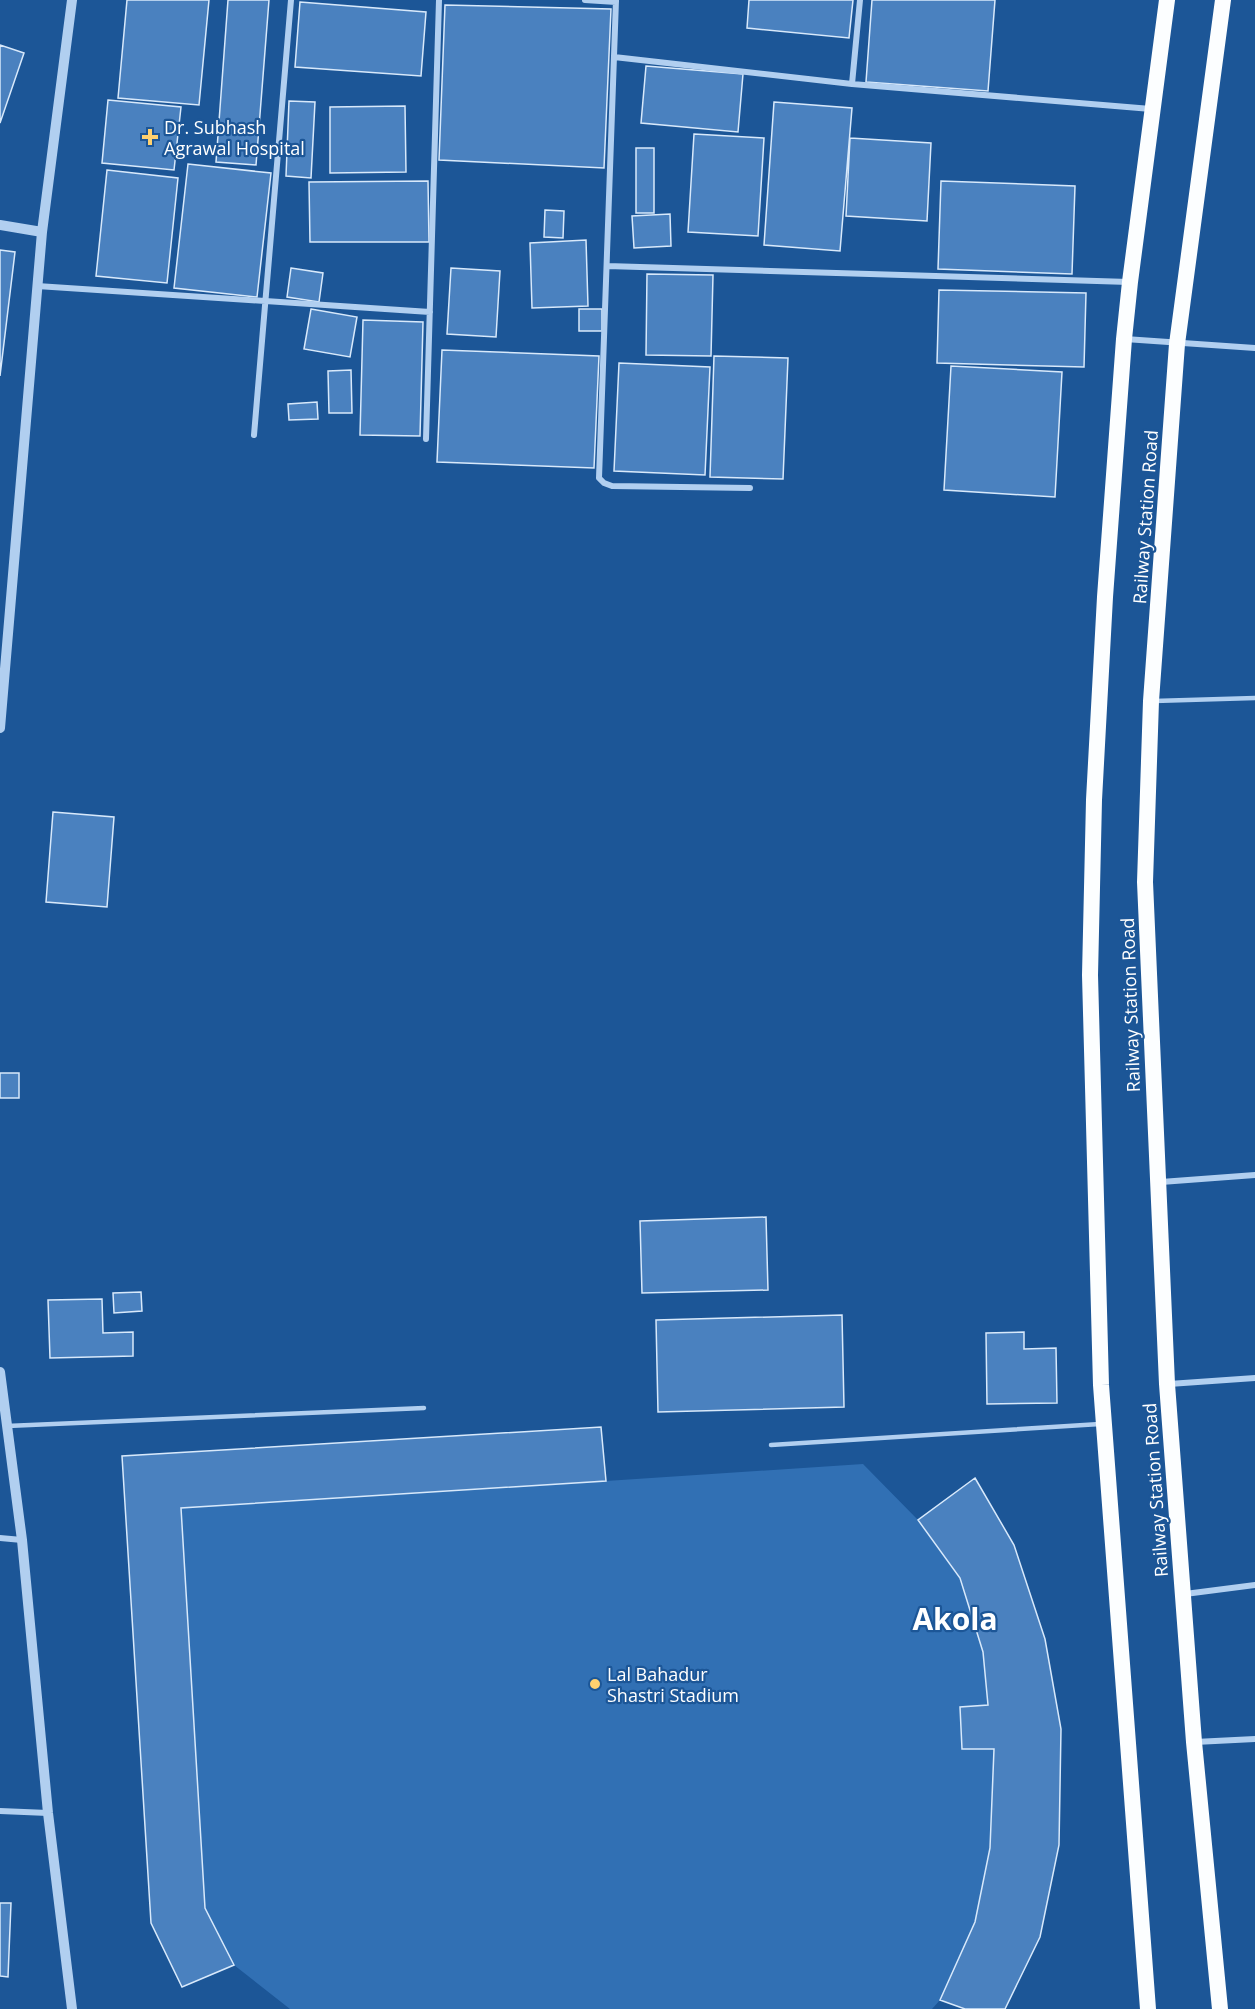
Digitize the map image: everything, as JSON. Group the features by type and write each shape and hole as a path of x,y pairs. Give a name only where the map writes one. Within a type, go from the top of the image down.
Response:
{"highway":[{"name":"Railway Station Road","path":"1148,2009 1101,1385 1090,975 1094,800 1105,597 1124,339 1167,0"},
{"name":"Railway Station Road","path":"1220,2009 1194,1742 1167,1384 1145,882 1151,701 1177,344 1223,0"}],"street":[{"path":"0,728 42,232 72,0"},
{"path":"254,435 291,0"},
{"path":"426,439 439,0"},
{"path":"585,0 616,1 600,478 604,483 612,486 750,488"},
{"path":"852,84 860,0"},
{"path":"614,57 852,84 1152,109"},
{"path":"0,225 42,232"},
{"path":"607,266 1130,282"},
{"path":"37,286 430,312"},
{"path":"1124,339 1255,348"},
{"path":"1157,1182 1255,1175"},
{"path":"0,1372 22,1540 48,1813 72,2009"},
{"path":"1167,1384 1255,1378"},
{"path":"0,1538 22,1540"},
{"path":"1182,1594 1255,1585"},
{"path":"1194,1742 1255,1739"},
{"path":"0,1810 48,1813"}],"lane":[{"path":"1151,701 1255,698"},
{"path":"7,1426 424,1408"},
{"path":"771,1445 1104,1424"}],"shaded area":[{"name":"Lal Bahadur Shastri Stadium","path":"601,1427 606,1481 863,1464 918,1520 975,1478 1014,1545 1045,1639 1061,1729 1059,1845 1040,1937 1005,2009 965,2009 940,2000 932,2009 290,2009 234,1965 182,1987 151,1923 122,1456"}],"building":[{"path":"127,0 209,0 199,105 118,98"},
{"path":"228,0 269,0 256,165 216,162"},
{"path":"749,0 853,0 849,38 747,28"},
{"path":"872,0 995,0 988,91 866,82"},
{"path":"300,2 426,12 421,76 295,67"},
{"path":"445,5 611,9 604,168 439,160"},
{"path":"0,45 24,53 0,123"},
{"path":"646,66 743,74 738,132 641,123"},
{"path":"108,100 181,107 174,170 102,163"},
{"path":"289,101 315,102 311,178 286,176"},
{"path":"774,102 852,108 840,251 764,245"},
{"path":"405,106 406,172 330,173 330,107"},
{"path":"694,134 764,138 758,236 688,232"},
{"path":"850,138 931,143 927,221 846,216"},
{"path":"636,148 654,148 654,213 636,213"},
{"path":"188,164 271,173 257,297 174,288"},
{"path":"107,170 178,178 167,283 96,276"},
{"path":"428,181 429,242 310,242 309,182"},
{"path":"941,181 1075,186 1072,274 938,269"},
{"path":"545,210 564,211 563,238 544,237"},
{"path":"670,214 671,246 634,248 632,216"},
{"path":"586,240 588,306 532,308 530,243"},
{"path":"0,250 15,252 0,376"},
{"path":"291,268 323,273 319,302 287,297"},
{"path":"451,268 500,271 496,337 447,334"},
{"path":"647,274 713,275 711,356 646,355"},
{"path":"939,290 1086,293 1084,367 937,363"},
{"path":"311,309 357,317 350,357 304,349"},
{"path":"579,309 602,309 602,331 579,331"},
{"path":"363,320 423,322 420,436 360,435"},
{"path":"442,350 599,356 594,468 437,462"},
{"path":"714,356 788,358 783,479 710,477"},
{"path":"619,363 710,367 705,475 614,471"},
{"path":"951,366 1062,372 1055,497 944,490"},
{"path":"351,370 352,413 329,413 328,371"},
{"path":"317,402 318,419 289,420 288,404"},
{"path":"53,812 114,817 107,907 46,902"},
{"path":"0,1073 19,1073 19,1098 0,1098"},
{"path":"766,1217 768,1290 642,1293 640,1221"},
{"path":"141,1292 142,1311 114,1313 113,1293"},
{"path":"102,1299 103,1333 133,1332 133,1356 50,1358 48,1300"},
{"path":"842,1315 844,1407 658,1412 656,1320"},
{"path":"1024,1332 1024,1349 1056,1348 1057,1403 987,1404 986,1333"},
{"path":"601,1427 606,1481 181,1508 205,1908 234,1965 182,1987 151,1923 122,1456"},
{"path":"975,1478 1014,1545 1045,1639 1061,1729 1059,1845 1040,1937 1005,2009 965,2009 940,2000 975,1922 990,1848 994,1749 962,1749 960,1707 988,1705 983,1652 960,1578 918,1520"},
{"path":"0,1903 11,1903 8,1977 0,1976"}],"place":[{"name":"Dr. Subhash Agrawal Hospital","path":"150,137"},
{"name":"Lal Bahadur Shastri Stadium","path":"595,1684"}],"district":[{"name":"Akola","path":"955,1618"}]}
